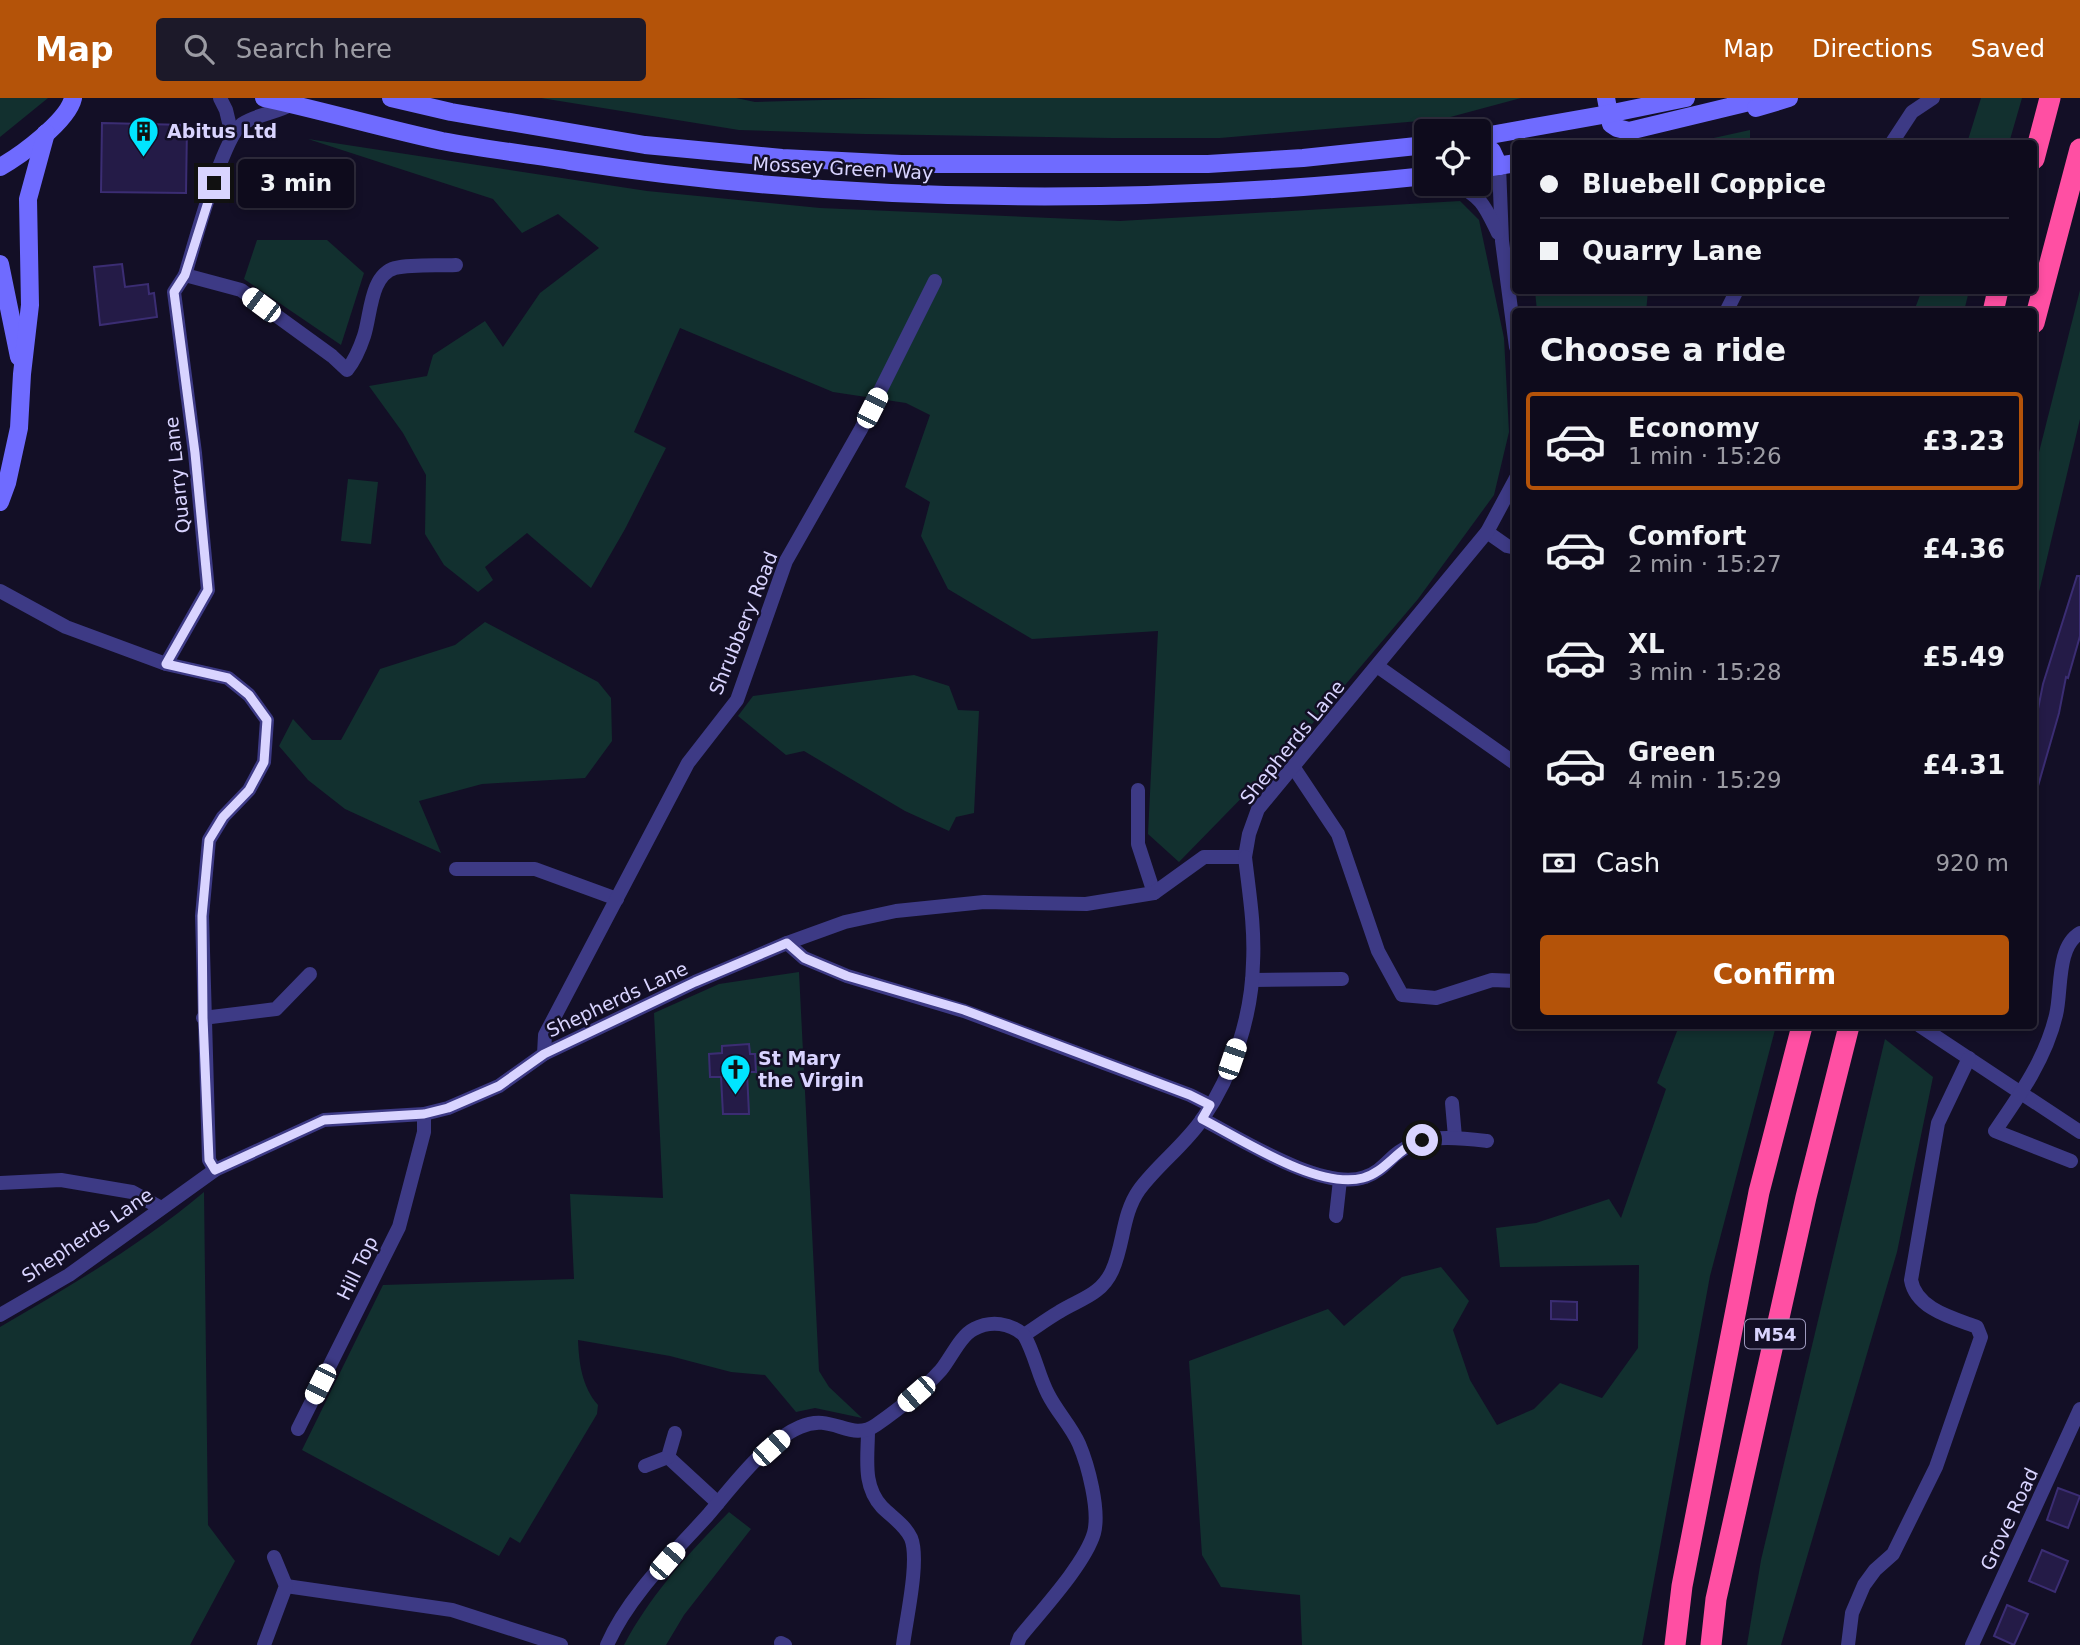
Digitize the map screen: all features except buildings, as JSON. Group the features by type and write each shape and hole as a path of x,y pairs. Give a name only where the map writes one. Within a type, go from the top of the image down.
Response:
{"highway":[{"path":"2037,148 2050,98"},
{"path":"2037,312 2080,149"},
{"name":"M54","path":"1675,1645 1682,1586 1759,1192 1801,1029"},
{"name":"M54","path":"1711,1645 1716,1599 1806,1197 1848,1029"}],"main road":[{"path":"0,167 46,133 72,102 90,98"},
{"name":"Mossey Green Way","path":"264,98 443,141 617,168 762,185 995,197 1164,196 1414,177"},
{"name":"Mossey Green Way","path":"391,98 451,112 645,145 782,158 913,164 1208,164 1414,146"},
{"path":"1607,106 1614,127 1629,131 1766,98"},
{"path":"1636,140 1789,98"},
{"path":"1491,134 1607,106 1671,99"},
{"path":"0,502 19,428 30,304 28,199 46,133"},
{"path":"1491,151 1507,164"},
{"path":"1208,164 1255,170 1282,170 1414,157"},
{"path":"0,264 22,374"}],"street":[{"path":"220,98 230,122 232,135"},
{"path":"1894,140 1912,112 1933,98"},
{"path":"232,135 245,122 292,104"},
{"name":"Quarry Lane","path":"166,664 208,590 195,453 174,292 185,275 205,208 232,135"},
{"path":"1507,164 1502,241 1512,317"},
{"path":"1476,196 1483,202 1502,241"},
{"path":"185,275 241,290 332,356 347,370 360,346 377,284 384,273 404,267 456,265"},
{"name":"Shrubbery Road","path":"544,1054 545,1035 688,763 737,700 786,561 861,429 935,281"},
{"name":"Shepherds Lane","path":"0,1315 69,1275 215,1170 324,1120 424,1114 448,1108 499,1086 544,1054 695,982 787,943 845,922 896,911 984,902 1086,904 1154,893 1204,857 1245,857 1249,834 1258,809 1487,532 1512,485"},
{"path":"1487,532 1512,547"},
{"path":"0,591 66,627 166,664 228,678 249,695 267,720 264,762 249,790 223,817 209,840 202,916 203,1018 209,1160 215,1170"},
{"path":"1377,666 1512,761"},
{"path":"1294,768 1338,834 1378,951 1402,995 1436,999 1492,980 1512,981"},
{"path":"1138,790 1138,844 1154,893"},
{"path":"1024,1335 1060,1311 1094,1294 1102,1286 1113,1269 1126,1216 1138,1192 1202,1119 1237,1047 1252,980 1253,934 1245,857"},
{"path":"456,869 536,869 617,899"},
{"path":"2071,1161 1995,1131 2022,1093 2050,1037 2064,958 2071,942 2080,933"},
{"path":"787,943 804,958 847,976 964,1010 1190,1095 1210,1105"},
{"path":"203,1018 276,1009 310,974"},
{"path":"1252,980 1342,979"},
{"path":"1926,1029 2080,1132"},
{"path":"1848,1645 1852,1613 1864,1585 1875,1570 1893,1554 1936,1467 1981,1337 1978,1327 1922,1302 1913,1290 1911,1280 1938,1123 1969,1058"},
{"path":"1452,1103 1455,1137"},
{"name":"Hill Top","path":"298,1429 398,1227 424,1132 424,1114"},
{"path":"1202,1119 1315,1175 1340,1180 1365,1178 1410,1144 1433,1137 1487,1141"},
{"path":"0,1183 61,1180 132,1192 161,1208"},
{"path":"1336,1216 1340,1180"},
{"path":"607,1645 625,1613 649,1581 758,1459 783,1437 799,1427 825,1422 854,1431 868,1430 916,1394 943,1367 967,1334 975,1328 999,1324 1012,1326 1024,1335 1047,1393 1083,1454 1093,1498 1095,1522 1093,1535 1081,1557 1020,1637 1017,1645"},
{"name":"Grove Road","path":"1972,1645 2080,1409"},
{"path":"868,1430 867,1472 871,1492 905,1529 913,1546 914,1564 903,1645"},
{"path":"668,1457 675,1433"},
{"path":"668,1457 718,1503"},
{"path":"645,1466 668,1457"},
{"path":"264,1645 286,1586 274,1557"},
{"path":"286,1586 452,1610 561,1645"}],"green space":[{"path":"0,98 48,98 0,137"},
{"path":"541,98 736,98 755,102 894,98 1521,98 1443,119 1414,119 1414,121 1220,138 739,130"},
{"path":"1981,98 2022,98 2010,140 1968,140"},
{"path":"1750,130 1750,140 1705,140"},
{"path":"308,139 647,191 820,208 1120,221 1460,201 1479,220 1504,338 1509,432 1494,495 1418,599 1301,737 1179,862 1148,834 1158,631 1032,639 948,589 921,536 930,502 905,487 930,415 906,403 833,392 680,328 634,432 666,448 625,529 591,588 527,533 485,567 493,580 478,592 444,565 425,534 426,475 403,433 369,386 427,376 433,355 485,321 503,347 540,293 599,248 558,214 522,233 493,199"},
{"path":"257,240 327,240 364,273 341,345 244,279"},
{"path":"2080,290 2080,419 2037,600 2037,460"},
{"path":"1535,294 1648,294 1646,308 1537,308"},
{"path":"1920,294 1968,294 1965,308 1915,308"},
{"path":"348,479 378,482 371,544 341,541"},
{"path":"485,622 598,682 611,698 612,741 585,778 482,784 419,801 441,853 345,809 308,780 279,746 293,719 312,740 341,740 380,669 455,645"},
{"path":"914,675 949,686 958,710 979,711 974,813 956,817 949,831 905,811 804,751 786,755 738,716 753,696"},
{"path":"799,972 819,1371 829,1387 862,1418 815,1408 796,1412 765,1375 731,1372 670,1356 578,1340 582,1374 598,1405 597,1414 520,1543 510,1537 499,1556 302,1450 383,1285 574,1279 570,1194 663,1198 654,1013 719,984"},
{"path":"1678,1029 1775,1029 1710,1276 1642,1645 1302,1645 1300,1595 1221,1587 1202,1555 1189,1361 1328,1309 1344,1326 1402,1277 1441,1267 1469,1301 1453,1330 1470,1380 1497,1425 1534,1409 1560,1383 1602,1398 1638,1348 1639,1265 1500,1267 1496,1228 1536,1223 1609,1199 1621,1218 1666,1089 1657,1083"},
{"path":"1885,1039 1933,1077 1897,1252 1781,1645 1747,1645 1761,1560"},
{"path":"204,1192 208,1525 235,1561 190,1645 0,1645 0,1327 130,1247"},
{"path":"729,1512 751,1529 684,1615 666,1645 624,1645 659,1591"}],"place":[{"name":"Abitus Ltd","path":"144,158"},
{"name":"St Mary the Virgin","path":"735,1096"}],"route":[{"path":"214,183 185,275 174,292 195,453 208,590 166,664 228,678 249,695 267,720 264,762 249,790 223,817 209,840 202,916 203,1018 209,1160 215,1170 324,1120 424,1114 448,1108 499,1086 544,1054 695,982 787,943 804,958 847,976 964,1010 1190,1095 1210,1105 1202,1119 1315,1175 1340,1180 1365,1178 1410,1144 1422,1140"}]}
